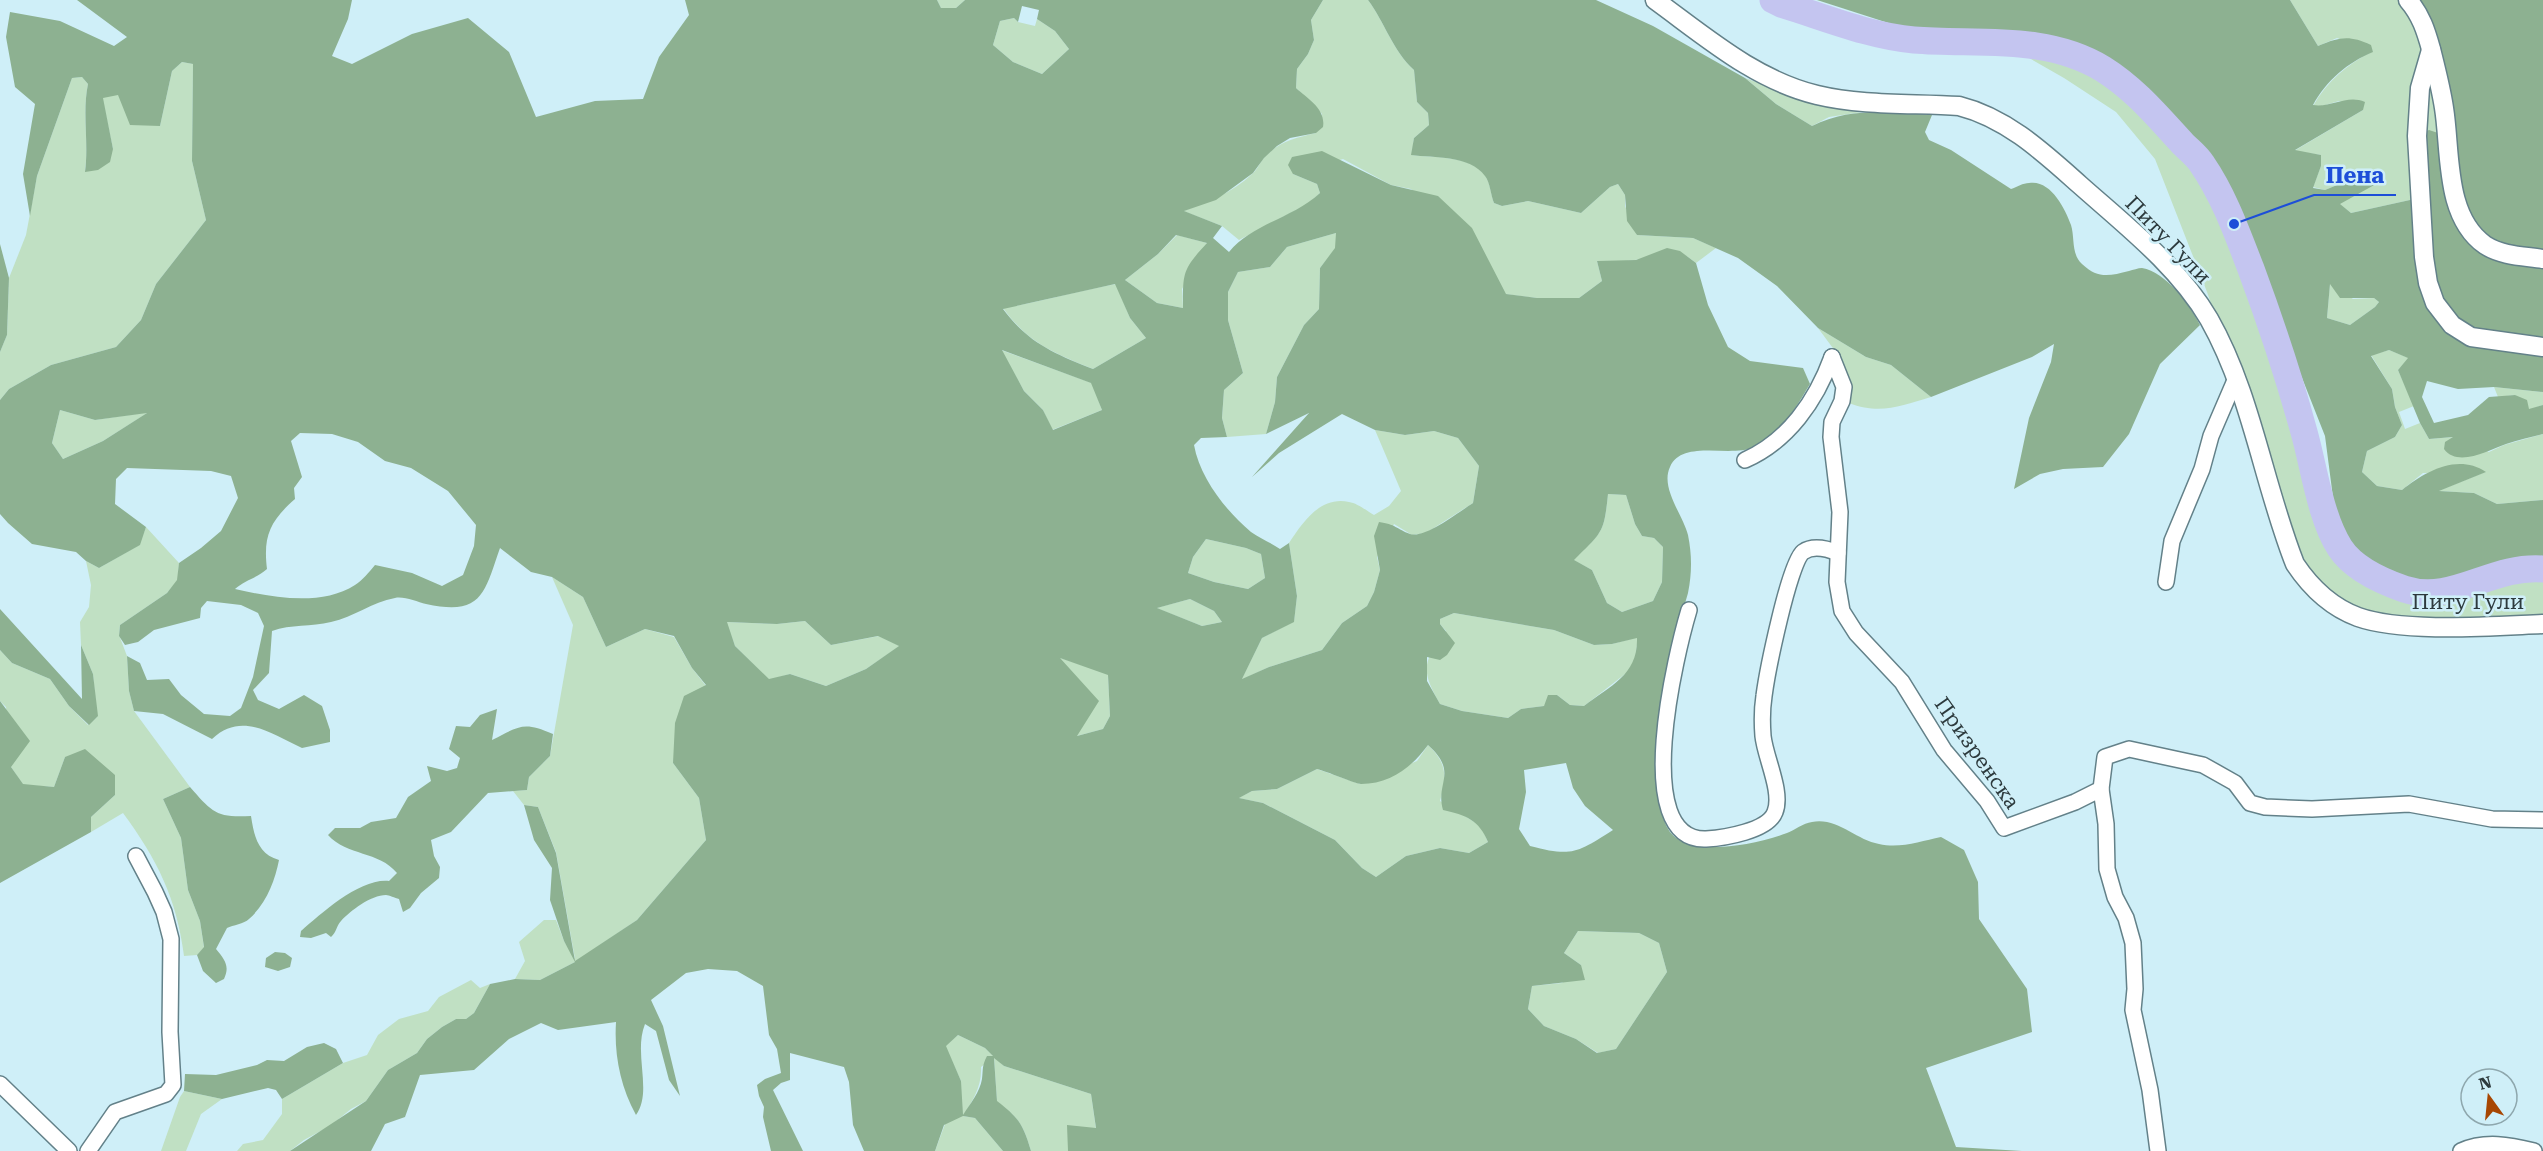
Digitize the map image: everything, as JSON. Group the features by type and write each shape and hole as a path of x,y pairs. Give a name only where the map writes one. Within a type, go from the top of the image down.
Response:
{"street":[{"name":"Питу Гули","path":"1655,0 1754,70 1795,88 1844,100 1959,106 1977,110 2003,123 2026,139 2094,198 2150,249 2186,287 2208,318 2236,378 2295,564 2309,584 2326,599 2357,616 2387,623 2446,626 2543,624"},
{"path":"2408,0 2422,20 2431,50 2444,107 2453,185 2457,201 2470,228 2487,246 2498,251 2543,259"},
{"path":"2431,50 2418,108 2417,170 2424,257 2435,303 2452,325 2471,337 2543,347"},
{"path":"2418,108 2422,98 2430,92 2439,95 2444,107"},
{"name":"Призренска","path":"1745,460 1760,453 1791,428 1822,381 1832,357 1844,387 1842,401 1832,422 1830,437 1840,512 1837,582 1842,611 1856,633 1902,681 1944,750 1987,801 2004,828 2075,802 2101,789"},
{"path":"2166,582 2172,541 2202,469 2211,436 2236,378"},
{"path":"1689,610 1672,679 1665,737 1663,784 1670,813 1676,825 1687,835 1704,839 1754,828 1771,818 1776,811 1776,798 1763,740 1762,719 1769,666 1791,574 1798,558 1806,550 1824,549 1838,552"},
{"path":"2158,1151 2150,1090 2133,1010 2135,989 2133,943 2107,869 2106,824 2101,789 2105,757 2129,749 2203,765 2235,783 2250,803 2265,807 2312,809 2409,804 2492,819 2543,820"},
{"path":"88,1151 115,1112 166,1094 173,1085 170,1032 171,939 164,912 136,856"},
{"path":"0,1084 69,1151"},
{"path":"2461,1151 2478,1146 2504,1144 2534,1151"}],"green space":[{"path":"77,0 352,0 348,19 332,56 352,64 412,34 468,18 509,52 536,117 595,101 643,99 659,57 689,15 685,0 937,0 941,8 956,8 965,0 1323,0 1311,20 1314,40 1308,54 1297,69 1296,88 1319,110 1323,127 1316,133 1290,138 1264,158 1253,173 1216,200 1184,211 1222,226 1213,238 1229,252 1249,234 1298,209 1320,193 1317,184 1293,174 1288,165 1292,157 1322,151 1391,185 1438,196 1472,228 1506,294 1537,298 1579,298 1602,281 1597,261 1636,260 1667,248 1680,251 1696,263 1708,305 1728,347 1750,361 1803,368 1810,384 1787,420 1764,442 1744,450 1696,451 1676,459 1670,467 1668,484 1688,535 1691,564 1688,593 1673,641 1661,711 1657,767 1663,815 1673,836 1687,844 1702,847 1758,842 1787,833 1802,825 1821,821 1879,844 1903,845 1941,837 1964,850 1978,882 1979,919 2027,989 2032,1032 1926,1068 1956,1147 2022,1151 1068,1151 1067,1125 1096,1128 1091,1094 1004,1066 994,1058 997,1101 1019,1122 1031,1151 1003,1151 975,1118 963,1116 944,1125 935,1151 864,1151 853,1125 849,1082 844,1067 790,1053 790,1080 781,1083 773,1090 803,1151 771,1151 763,1117 764,1107 757,1085 781,1073 777,1049 769,1035 763,986 737,971 708,969 686,973 651,1000 663,1026 680,1096 669,1080 656,1031 645,1024 641,1048 643,1095 636,1115 619,1070 616,1022 558,1030 541,1023 509,1039 474,1070 420,1075 405,1117 385,1124 371,1151 290,1151 366,1101 388,1070 417,1053 427,1039 442,1027 456,1019 466,1019 474,1013 490,984 515,979 540,980 575,962 564,941 550,900 552,868 534,840 524,805 538,807 556,853 575,961 637,920 706,840 699,798 673,763 675,723 684,696 706,685 692,668 674,636 645,629 606,647 583,597 552,577 531,572 500,548 490,578 478,598 470,604 445,607 406,598 395,598 331,622 286,627 272,631 269,673 253,690 258,700 279,709 304,695 322,706 330,730 330,742 302,748 268,732 245,726 223,731 212,739 163,714 134,711 129,691 127,656 140,663 147,680 169,679 181,695 204,714 230,716 241,708 253,677 264,626 258,613 241,605 207,601 201,608 200,618 154,630 138,642 125,645 119,636 120,625 167,593 177,580 179,563 221,531 238,498 231,476 211,471 127,468 116,479 115,504 146,527 140,545 99,568 76,552 32,544 0,514 0,400 9,389 51,365 116,347 141,320 156,284 206,220 192,161 193,64 182,62 172,71 160,126 130,125 118,95 103,98 113,149 110,162 98,170 85,172 88,84 82,77 72,78 37,176 30,216 23,174 35,104 15,87 6,37 10,12 60,21 114,46 127,37","holes":["1022,6 1039,10 1037,19 1055,31 1069,49 1042,74 1013,62 993,45 1000,21 1014,18 1018,22","1336,233 1335,248 1320,268 1319,309 1304,325 1277,377 1275,402 1266,434 1309,413 1252,477 1279,453 1342,414 1375,430 1405,435 1434,431 1458,438 1479,466 1473,503 1442,523 1424,532 1410,534 1392,525 1379,522 1374,536 1380,570 1374,592 1367,606 1342,623 1322,650 1269,667 1242,679 1262,638 1294,622 1297,596 1289,543 1280,549 1251,532 1232,514 1208,481 1194,445 1201,438 1227,437 1222,418 1224,390 1243,373 1228,320 1228,292 1238,272 1270,267 1287,247","1176,235 1207,243 1188,266 1183,287 1183,308 1157,303 1125,280 1158,254","1115,284 1130,318 1146,338 1093,369 1054,352 1022,331 1003,309","1002,350 1091,383 1102,410 1053,430 1043,410 1024,391","60,410 95,420 147,413 103,441 63,459 52,443","300,433 332,434 358,442 385,461 411,468 448,491 476,525 474,546 463,575 442,586 412,573 375,565 355,585 327,596 280,597 235,589 267,569 266,547 270,530 274,522 295,499 294,488 302,477 291,441","1608,494 1626,495 1635,524 1642,536 1654,538 1663,547 1662,582 1653,601 1622,612 1607,603 1592,570 1574,560 1596,537 1603,525","1206,539 1246,548 1261,554 1265,578 1248,589 1214,582 1188,573 1193,557","1190,599 1214,611 1222,622 1202,626 1157,608","1454,613 1554,630 1594,645 1612,644 1637,638 1636,651 1628,670 1613,685 1584,706 1570,705 1557,695 1548,695 1544,706 1521,709 1508,718 1462,711 1440,704 1427,681 1427,657 1440,660 1447,655 1455,643 1440,624 1440,619","805,621 831,645 878,636 899,646 866,669 826,686 790,674 769,679 735,646 727,622 777,624","1060,658 1108,675 1110,716 1103,729 1077,736 1099,701","1428,745 1437,755 1444,770 1441,800 1443,810 1471,820 1480,828 1488,842 1469,853 1440,848 1406,856 1376,877 1362,868 1335,840 1263,803 1239,798 1252,791 1277,789 1317,769 1361,784 1381,781 1399,773","1566,763 1573,788 1585,806 1613,830 1591,844 1565,852 1530,846 1519,829 1526,792 1524,770","1578,931 1639,933 1659,943 1667,972 1616,1049 1597,1053 1576,1039 1544,1026 1528,1009 1532,986 1585,980 1581,965 1564,953","958,1035 985,1048 993,1056 987,1056 979,1089 963,1115 961,1081 946,1046"]},
{"path":"937,0 965,0 956,8 941,8"},
{"path":"1323,0 1368,0 1400,54 1414,70 1417,102 1428,113 1429,125 1414,138 1412,155 1451,159 1470,164 1485,175 1494,203 1502,206 1528,201 1581,213 1610,187 1618,184 1625,195 1625,206 1637,235 1693,238 1716,248 1696,263 1686,255 1671,250 1635,260 1597,261 1602,281 1579,298 1537,298 1505,294 1491,268 1411,189 1391,185 1343,159 1293,174 1317,184 1320,193 1308,204 1239,240 1222,226 1183,211 1236,187 1254,172 1274,148 1316,133 1322,114 1296,88 1297,69 1308,54 1314,40 1311,20"},
{"path":"1368,0 1596,0 1653,26 1745,78 1776,104 1812,126 1856,113 1932,115 1925,132 1929,140 1951,150 2011,189 2024,184 2037,183 2050,190 2061,203 2068,218 2076,256 2088,269 2104,275 2140,268 2151,271 2176,290 2200,325 2160,364 2129,434 2103,467 2063,469 2040,474 2014,489 2029,418 2051,362 2054,344 2032,357 1931,397 1891,365 1866,357 1818,328 1777,286 1738,258 1693,238 1637,235 1627,221 1625,195 1618,184 1610,187 1581,213 1528,201 1502,206 1494,203 1487,179 1470,164 1451,159 1411,155 1414,138 1429,125 1428,113 1417,102 1414,70 1400,54"},
{"path":"1817,0 2290,0 2318,46 2344,38 2371,45 2373,52 2338,73 2313,105 2358,100 2365,102 2363,110 2295,150 2321,155 2321,166 2313,188 2325,190 2359,176 2385,179 2340,204 2351,213 2419,198 2417,136 2429,130 2447,136 2408,0 2543,0 2543,392 2494,387 2458,389 2427,381 2422,397 2434,423 2468,415 2489,397 2515,395 2527,400 2529,409 2543,405 2543,434 2474,456 2457,457 2450,454 2444,449 2445,442 2453,437 2429,439 2420,423 2398,370 2408,358 2389,350 2371,356 2392,389 2395,407 2402,425 2395,437 2367,451 2362,472 2377,486 2402,490 2431,471 2464,464 2486,472 2439,491 2474,493 2497,504 2543,500 2543,562 2519,560 2491,566 2441,582 2407,584 2380,573 2362,559 2346,534 2334,505 2325,436 2289,345 2275,318 2223,179 2198,146 2149,90 2109,64 2070,45 2034,36 2004,33 1907,29","holes":["2330,284 2340,298 2374,298 2379,302 2350,325 2327,318"]},
{"path":"2290,0 2408,0 2448,136 2419,198 2351,213 2339,204 2355,194 2359,176 2325,190 2313,187 2321,166 2321,155 2294,151 2363,110 2339,101 2313,106 2339,74 2373,51 2337,38 2318,46"},
{"path":"1014,18 1018,22 1035,26 1037,19 1055,31 1069,49 1042,74 1013,62 993,45 1000,21"},
{"path":"2001,42 2065,52 2100,67 2139,97 2200,161 2223,203 2251,271 2297,406 2323,509 2335,540 2348,557 2378,577 2403,588 2421,592 2455,589 2524,569 2543,569 2543,624 2379,622 2309,584 2207,292 2155,159 2116,112 2064,78"},
{"path":"182,62 193,64 192,161 206,220 156,284 141,320 116,347 51,365 9,389 0,400 0,352 7,335 9,278 26,235 37,176 72,78 82,77 88,84 85,171 113,149 102,97 118,94 160,126 172,71"},
{"path":"1745,78 1823,106 1862,112 1829,117 1812,126 1776,104"},
{"path":"1336,233 1336,248 1320,268 1319,309 1304,325 1277,377 1275,402 1266,434 1227,437 1222,418 1224,390 1243,373 1228,320 1228,292 1238,272 1270,267 1287,247"},
{"path":"1177,235 1207,243 1182,289 1183,308 1157,303 1125,280 1158,254"},
{"path":"0,244 9,278 7,335 0,352"},
{"path":"2330,283 2353,299 2374,298 2379,302 2350,325 2327,318"},
{"path":"1116,284 1130,318 1146,338 1093,369 1043,346 1022,330 1003,308 1031,303"},
{"path":"1818,328 1866,357 1891,365 1931,397 1881,409 1860,407 1849,403 1841,359"},
{"path":"1001,350 1092,383 1102,410 1052,430 1043,410 1024,391"},
{"path":"2389,350 2409,358 2398,370 2414,406 2399,412 2405,429 2420,423 2429,439 2454,437 2489,452 2504,445 2543,434 2543,500 2497,504 2474,493 2438,491 2485,472 2423,473 2402,490 2377,486 2362,472 2367,451 2395,437 2402,425 2395,407 2392,389 2371,355"},
{"path":"2494,387 2543,392 2543,405 2529,410 2515,395 2498,397"},
{"path":"60,410 95,420 149,412 103,441 63,459 52,443"},
{"path":"1375,430 1405,435 1434,431 1458,438 1479,466 1473,503 1426,533 1412,535 1394,524 1377,557 1380,570 1374,592 1367,606 1342,623 1322,650 1269,667 1241,680 1262,638 1294,621 1297,596 1289,543 1306,519 1321,507 1339,501 1355,504 1374,515 1389,506 1401,491"},
{"path":"1608,494 1626,495 1635,524 1642,536 1654,538 1663,547 1662,582 1653,601 1622,612 1607,603 1592,570 1573,560 1600,532 1605,517"},
{"path":"146,527 179,563 178,580 167,593 120,625 119,635 127,656 129,691 134,711 190,787 163,799 181,838 188,890 200,921 204,948 197,955 184,956 176,916 164,880 146,847 123,813 91,832 91,817 115,795 65,757 54,787 23,785 11,767 6,707 0,701 0,650 12,663 50,679 69,706 88,725 97,717 93,674 81,645 80,622 89,607 91,585 86,561 99,568 139,545"},
{"path":"1206,539 1246,548 1261,554 1265,578 1248,589 1214,582 1188,573 1193,557"},
{"path":"552,577 583,597 606,647 645,629 674,637 692,668 706,686 673,763 699,798 706,840 637,920 575,962 540,980 515,979 525,961 519,942 544,920 556,920 564,941 575,959 556,852 538,807 524,805 513,791 527,790 529,777 550,756 573,625"},
{"path":"1190,599 1214,611 1222,622 1202,626 1156,608"},
{"path":"0,609 82,699 81,645 93,674 98,716 89,725 69,706 50,679 12,663 0,650"},
{"path":"1454,613 1554,630 1594,645 1612,644 1638,637 1635,661 1629,671 1584,706 1570,705 1557,695 1544,706 1521,709 1508,718 1462,711 1440,704 1427,674 1429,658 1446,631 1440,624 1440,619"},
{"path":"805,621 831,645 879,636 900,646 866,669 826,686 790,674 769,680 735,646 726,622 777,624"},
{"path":"1058,657 1108,674 1110,716 1103,729 1077,736"},
{"path":"0,701 30,741 11,767 23,784 54,787 65,757 85,749 115,775 115,795 91,817 91,832 0,883"},
{"path":"497,709 492,740 509,731 528,726 553,734 550,756 529,777 527,790 488,793 451,832 431,840 434,856 440,867 439,878 421,893 410,908 403,912 399,899 387,895 380,896 361,904 350,913 339,923 331,937 326,933 311,938 300,937 301,931 342,898 366,885 389,881 397,873 381,861 344,847 328,835 335,828 360,828 371,822 396,818 408,797 431,781 427,766 447,771 457,768 460,758 449,749 456,726 470,727 480,715"},
{"path":"1428,745 1439,758 1444,770 1440,801 1481,826 1488,842 1469,853 1440,848 1406,856 1376,877 1362,868 1335,840 1263,803 1238,798 1252,791 1277,789 1317,769 1360,784 1417,761"},
{"path":"190,787 216,812 230,816 251,816 258,843 266,853 279,860 265,899 247,921 227,928 216,949 224,960 227,970 224,979 216,983 203,971 197,955 204,947 200,921 188,890 181,838 163,799"},
{"path":"1578,931 1639,933 1659,943 1667,972 1616,1049 1598,1053 1576,1039 1544,1026 1528,1009 1532,986 1562,983 1581,965 1564,953"},
{"path":"275,952 285,953 292,958 290,967 278,971 265,967 266,958"},
{"path":"471,980 480,988 490,984 474,1013 466,1019 456,1019 442,1027 427,1039 417,1053 388,1070 366,1101 290,1151 237,1151 243,1144 263,1140 282,1114 282,1099 343,1063 367,1055 378,1035 399,1019 428,1011 439,997"},
{"path":"958,1035 985,1048 1004,1066 1091,1094 1096,1129 1068,1126 1068,1151 1031,1151 1019,1122 997,1102 994,1057 981,1067 978,1087 963,1116 975,1118 1003,1151 935,1151 961,1081 945,1046"},
{"path":"324,1043 336,1049 343,1063 282,1099 276,1090 268,1088 222,1099 184,1091 185,1074 216,1075 257,1065 267,1060 284,1061 307,1047"},
{"path":"184,1091 222,1099 201,1114 186,1151 161,1151 180,1097"}],"waterway":[{"path":"1773,0 1847,25 1897,38 2011,43 2058,50 2081,58 2115,77 2146,104 2198,158 2223,202 2251,269 2279,350 2304,432 2327,522 2340,548 2352,562 2377,578 2404,589 2422,593 2456,589 2524,569 2543,569"}],"place":[{"name":"Пена","path":"2234,224"}]}
